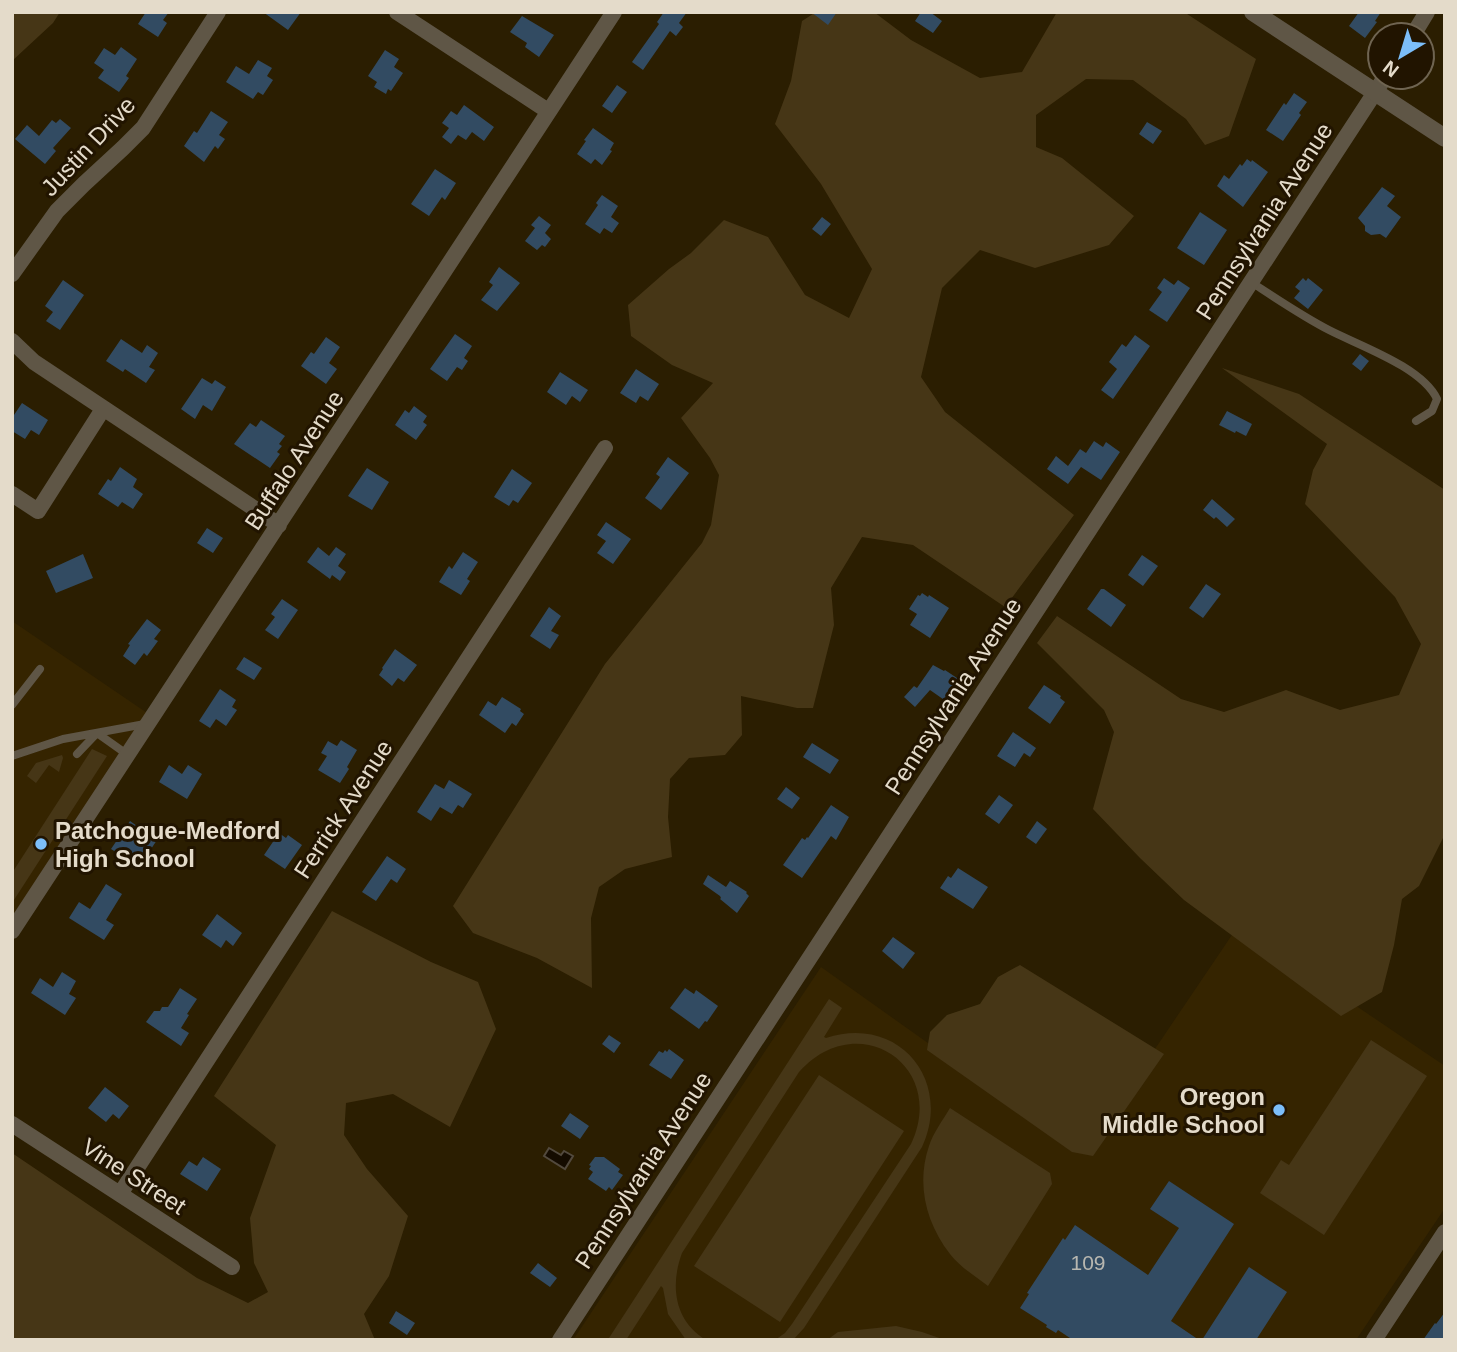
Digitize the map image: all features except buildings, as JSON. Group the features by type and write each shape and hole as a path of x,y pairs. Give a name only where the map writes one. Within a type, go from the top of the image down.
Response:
{"street":[{"name":"Justin Drive","path":"12,274 58,211 143,128 218,12"},
{"path":"397,12 548,111"},
{"name":"Buffalo Avenue","path":"12,932 614,12"},
{"path":"1253,12 1366,76"},
{"name":"Pennsylvania Avenue","path":"560,1340 1375,91"},
{"path":"1388,91 1445,138"},
{"path":"12,341 34,362 279,525"},
{"path":"12,494 38,511 103,409"},
{"name":"Ferrick Avenue","path":"120,1194 605,448"},
{"name":"Vine Street","path":"12,1124 232,1267"},
{"path":"1374,1340 1445,1232"}],"lane":[{"path":"1251,282 1331,331 1390,359 1424,382 1437,399 1432,411 1416,421"},
{"path":"12,705 40,669"},
{"path":"12,756 63,739 149,724"},
{"path":"77,754 97,733"},
{"path":"97,733 128,755"}],"shaded area":[{"path":"12,12 60,12 53,23 12,61"},
{"path":"816,12 874,12 911,40 980,78 1022,72 1057,12 1184,12 1256,59 1229,136 1205,145 1186,119 1133,80 1086,79 1036,115 1036,147 1062,158 1134,216 1109,245 1035,268 980,250 942,288 921,377 945,412 1074,515 1005,607 913,545 862,537 831,588 834,625 813,708 797,708 741,696 742,735 725,755 689,758 670,779 668,817 672,857 625,869 599,887 591,918 592,988 537,958 473,933 453,906 605,664 702,543 711,525 719,475 681,418 713,383 672,365 631,336 628,305 691,253 724,220 768,237 805,295 849,318 872,269 821,184 775,124 791,81 802,21"},
{"path":"1222,368 1299,394 1445,490 1445,834 1419,886 1402,899 1382,992 1341,1016 1184,900 1093,809 1114,732 1104,710 1037,643 1057,616 1181,699 1224,712 1286,690 1340,710 1399,695 1421,644 1395,597 1305,504 1313,470 1327,444"},
{"name":"Patchogue-Medford High School","path":"12,621 153,717 12,933"},
{"path":"92,749 107,756 12,903 12,873"},
{"path":"62,755 59,772 49,765 36,783 27,776 36,763"},
{"path":"332,911 431,962 478,982 496,1029 450,1127 393,1094 346,1103 344,1135 367,1169 408,1216 389,1276 364,1314 375,1340 12,1340 12,1153 197,1278 248,1303 268,1292 254,1263 250,1218 276,1145 214,1096"},
{"name":"Oregon Middle School","path":"1238,926 1445,1066 1445,1208 1356,1340 573,1340 821,967 1084,1154"},
{"path":"1020,965 1164,1054 1093,1156 1072,1152 927,1050 930,1032 947,1015 980,1004 998,977"},
{"path":"829,999 842,1008 824,1037 852,1033 876,1035 896,1044 913,1058 924,1077 930,1098 930,1122 922,1147 804,1328 793,1340 775,1340 792,1324 911,1144 919,1116 917,1091 907,1070 891,1054 870,1045 847,1044 822,1053 799,1072 682,1253 676,1277 681,1313 695,1332 706,1340 686,1340 668,1314 661,1286 626,1340 612,1340 609,1338"},
{"path":"1371,1040 1427,1076 1324,1235 1260,1193 1281,1160 1289,1165"},
{"path":"819,1075 904,1131 780,1322 694,1266"},
{"path":"950,1108 1050,1173 1052,1184 988,1286 950,1254 935,1229 926,1203 923,1175 925,1160 933,1136"},
{"path":"549,1148 561,1155 564,1151 573,1156 565,1169 544,1156"},
{"path":"896,1326 945,1340 827,1340 838,1332"}],"place":[{"name":"Patchogue-Medford High School","path":"41,844"},
{"name":"Oregon Middle School","path":"1279,1110"}]}
